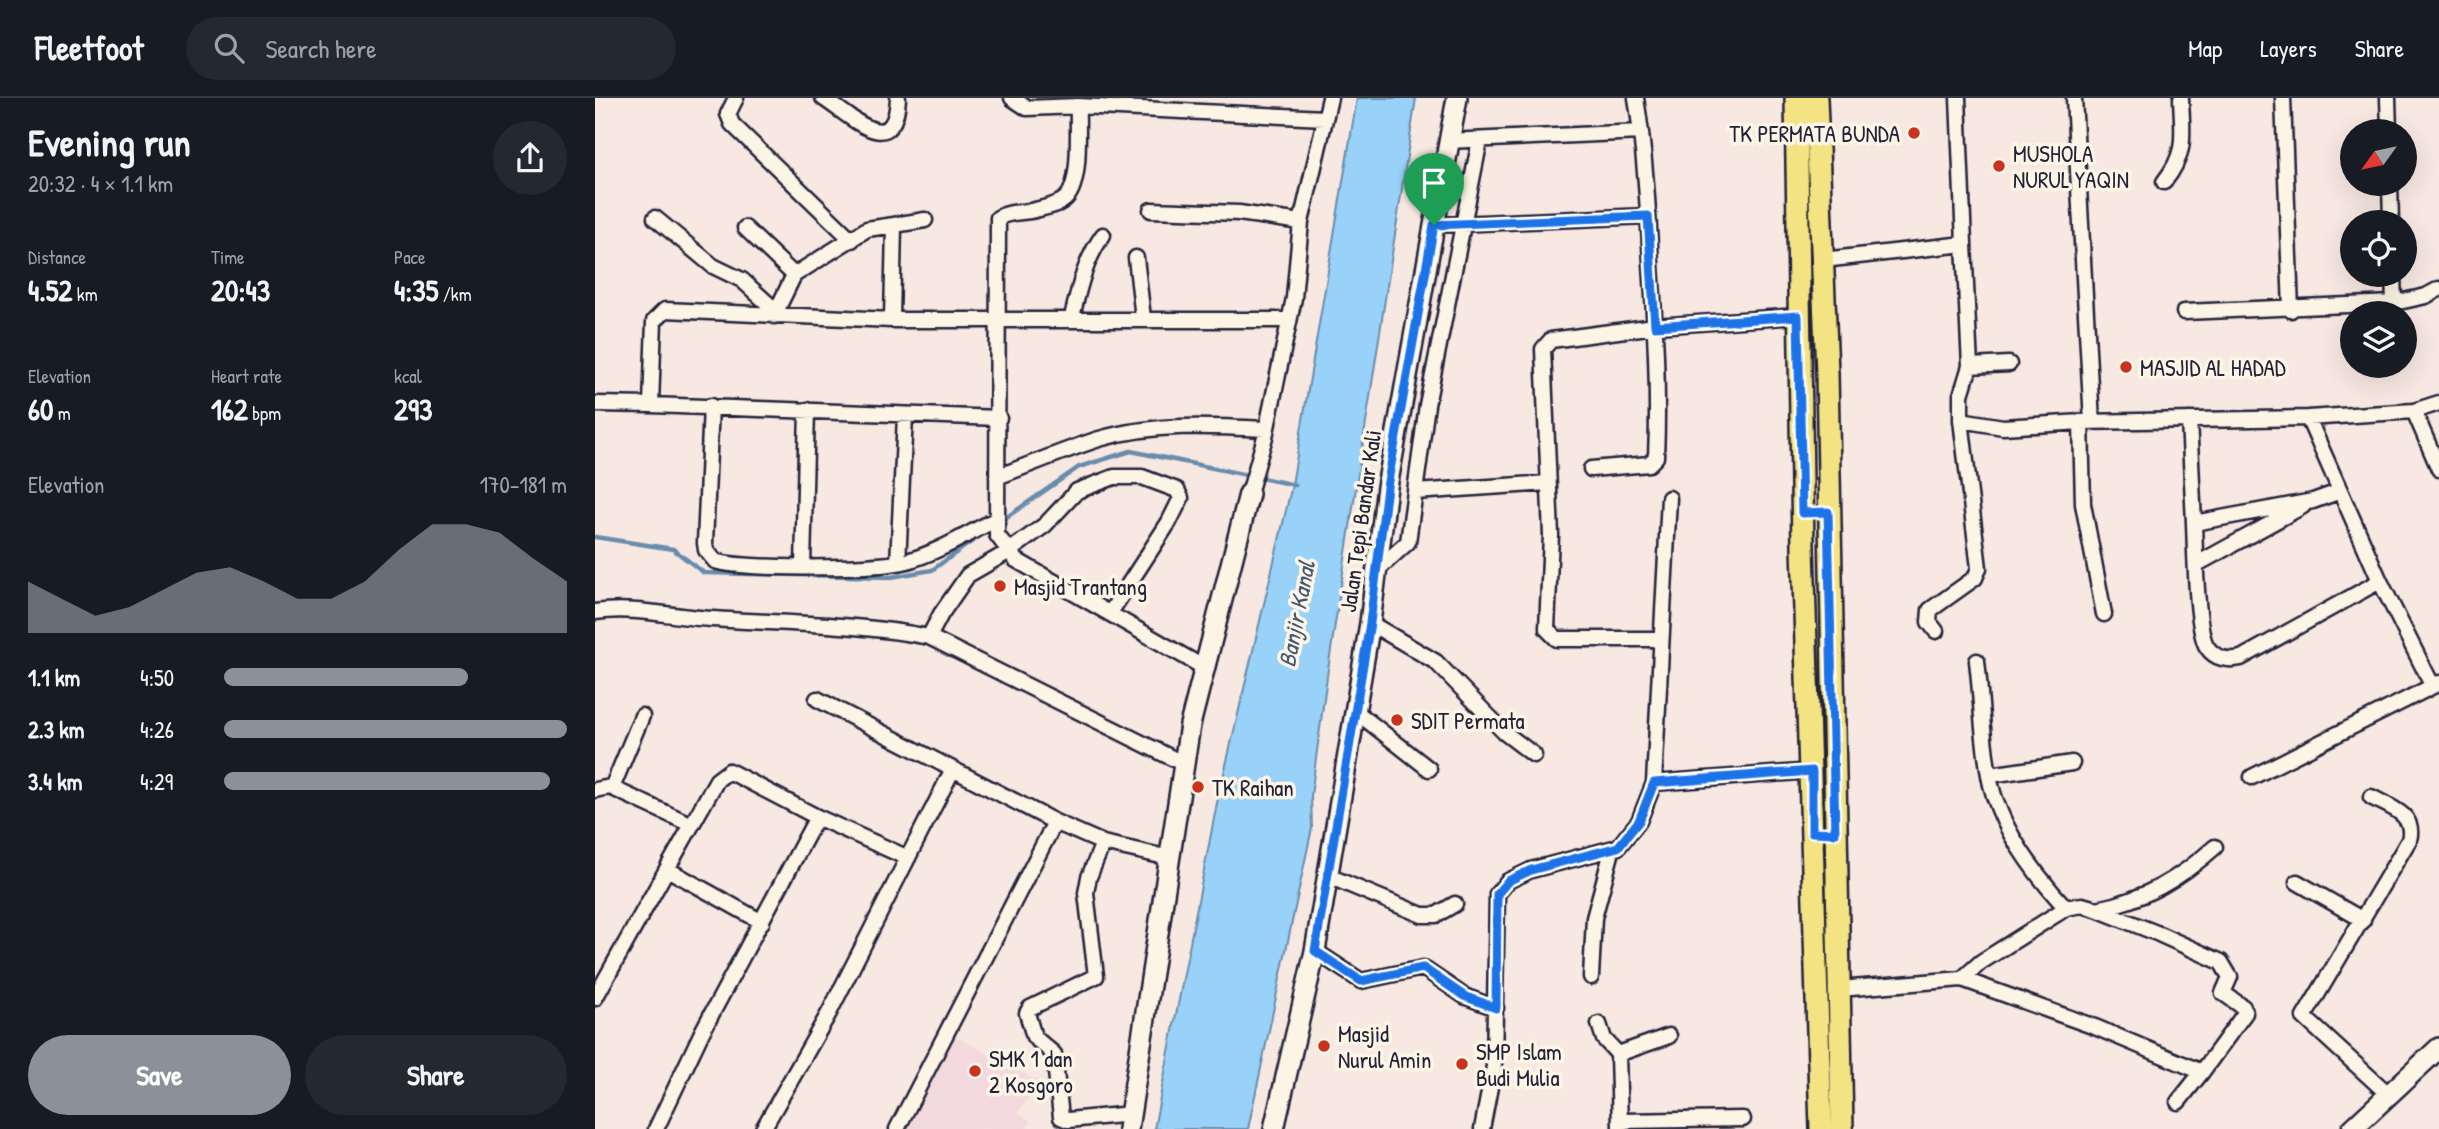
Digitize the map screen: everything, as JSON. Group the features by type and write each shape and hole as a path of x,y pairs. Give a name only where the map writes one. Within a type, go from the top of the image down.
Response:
{"main road":[{"path":"1796,98 1802,513 1821,1129"},
{"path":"1816,98 1823,260 1842,1129"},
{"path":"1802,513 1828,512"},
{"path":"1812,832 1835,833"}],"street":[{"path":"736,98 728,114 732,124 852,240"},
{"path":"823,98 870,130 883,132 893,128 897,117 898,98"},
{"path":"1012,98 1027,108 1078,106 1325,118"},
{"path":"1103,843 1089,877 1086,893 1096,976 1030,1008 1027,1013 1034,1037 1054,1054 1062,1118 1130,1122 1184,764 1203,667 1266,433 1289,320 1301,222 1330,98"},
{"name":"Jalan Tepi Bandar Kali","path":"1274,1129 1315,951 1370,623 1389,474 1457,98"},
{"path":"1591,469 1649,464 1655,459 1659,406 1655,326 1641,132 1636,98"},
{"path":"1936,631 1929,622 1930,610 1975,578 1979,568 1961,420 1961,395 1970,366 1958,98"},
{"path":"2074,98 2087,422 2083,504 2104,614"},
{"path":"2164,182 2178,165 2182,149 2181,98"},
{"path":"2283,98 2291,310"},
{"path":"2388,98 2389,119"},
{"path":"1078,106 1073,188 1057,204 1027,212 1005,214 998,218 999,418 996,526 1008,552 1203,667"},
{"path":"1448,141 1641,132"},
{"path":"1376,571 1408,542 1427,405 1480,140"},
{"path":"1151,210 1239,213 1301,222"},
{"path":"1434,225 1648,216"},
{"path":"655,218 713,266 738,278 775,314"},
{"path":"775,314 794,275 872,227 925,220"},
{"path":"892,320 894,225"},
{"path":"745,228 794,275"},
{"path":"1072,317 1092,249 1103,235"},
{"path":"1823,260 1964,244"},
{"path":"1136,258 1143,318"},
{"path":"2403,301 2426,296 2439,289"},
{"path":"2184,312 2340,307"},
{"path":"651,405 654,321 660,312 892,320 1072,317 1289,320"},
{"path":"1660,639 1557,639 1549,633 1546,624 1551,535 1543,365 1546,344 1551,340 1655,326 1798,316"},
{"path":"1970,366 2009,363"},
{"path":"1961,420 2003,427 2087,422 2308,418 2414,411 2439,403"},
{"path":"595,404 999,418"},
{"path":"711,406 705,543 709,556 721,563 803,566 898,563 996,526"},
{"path":"803,566 807,410"},
{"path":"2414,411 2439,469"},
{"path":"898,563 905,416"},
{"path":"2252,777 2436,684 2380,581 2308,418"},
{"path":"2189,420 2202,639 2208,649 2225,659 2241,658 2380,581"},
{"path":"997,477 1100,439 1133,432 1197,425 1266,433"},
{"path":"929,637 968,575 1008,552 1045,525 1077,491 1114,477 1143,477 1177,489 1181,498 1169,522 1110,613"},
{"path":"1415,492 1548,483"},
{"path":"2194,523 2313,501 2339,492"},
{"path":"1591,977 1594,918 1612,851 1639,821 1654,783 1669,498"},
{"path":"2197,564 2313,501"},
{"path":"595,612 635,610 712,619 827,624 884,629 929,637 1184,764"},
{"path":"1370,623 1436,662 1505,733 1534,755"},
{"path":"1977,662 1990,775 1998,805 2020,847 2066,908"},
{"path":"817,699 1055,822 1103,843 1170,858"},
{"path":"1355,710 1429,769"},
{"path":"612,788 642,716"},
{"path":"1990,775 2072,762"},
{"path":"763,1129 829,1013 953,769"},
{"path":"595,998 720,775 729,771 817,817 908,858"},
{"path":"1654,783 1812,771"},
{"path":"595,790 612,788 692,824"},
{"path":"2371,797 2404,814 2411,834 2364,920 2304,1017 2388,1094"},
{"path":"656,1129 702,1032 817,817"},
{"path":"897,1129 1055,822"},
{"path":"2096,909 2122,904 2162,887 2215,848"},
{"path":"1482,1129 1494,1066 1497,894 1502,886 1531,870 1612,851"},
{"path":"667,869 762,922"},
{"path":"1326,875 1422,915 1436,915 1455,904"},
{"path":"2297,882 2364,920"},
{"path":"1962,979 1981,962 2066,908 2082,905 2159,934 2225,966 2229,977 2223,993 2243,1007 2245,1013 2178,1102"},
{"path":"1315,951 1361,981 1423,968 1464,996 1496,1008"},
{"path":"1839,989 1962,979 2095,1027 2202,1072"},
{"path":"1599,1024 1604,1039 1618,1054 1620,1125 1743,1119"},
{"path":"1618,1054 1669,1036"},
{"path":"2352,1129 2439,1048"}],"shaded area":[{"name":"SMK 1 dan 2 Kosgoro","path":"953,1035 1039,1082 1018,1113 1031,1121 1026,1129 904,1129 913,1114 910,1110"}],"water":[{"name":"Banjir Kanal","path":"1357,98 1416,98 1327,676 1311,796 1312,828 1248,1129 1154,1129 1217,803 1292,485"}],"waterway":[{"path":"1001,521 1079,467 1131,451 1295,485"},
{"path":"595,537 673,549 704,573 891,577 932,570 988,530"}],"place":[{"name":"TK PERMATA BUNDA","path":"1914,133"},
{"name":"MUSHOLA NURUL YAQIN","path":"1999,166"},
{"name":"MASJID AL HADAD","path":"2126,367"},
{"name":"Masjid Trantang","path":"1000,586"},
{"name":"SDIT Permata","path":"1397,720"},
{"name":"TK Raihan","path":"1198,787"},
{"name":"Masjid Nurul Amin","path":"1324,1046"},
{"name":"SMP Islam Budi Mulia","path":"1462,1064"},
{"name":"SMK 1 dan 2 Kosgoro","path":"975,1071"}],"route":[{"path":"1648,216 1655,326 1798,316 1802,513 1828,512 1835,833 1812,832 1812,771 1654,783 1639,821 1618,847 1612,851 1531,870 1502,886 1497,894 1496,1008 1464,996 1423,968 1361,981 1315,951 1370,623 1387,487 1434,225 1648,216"}]}
